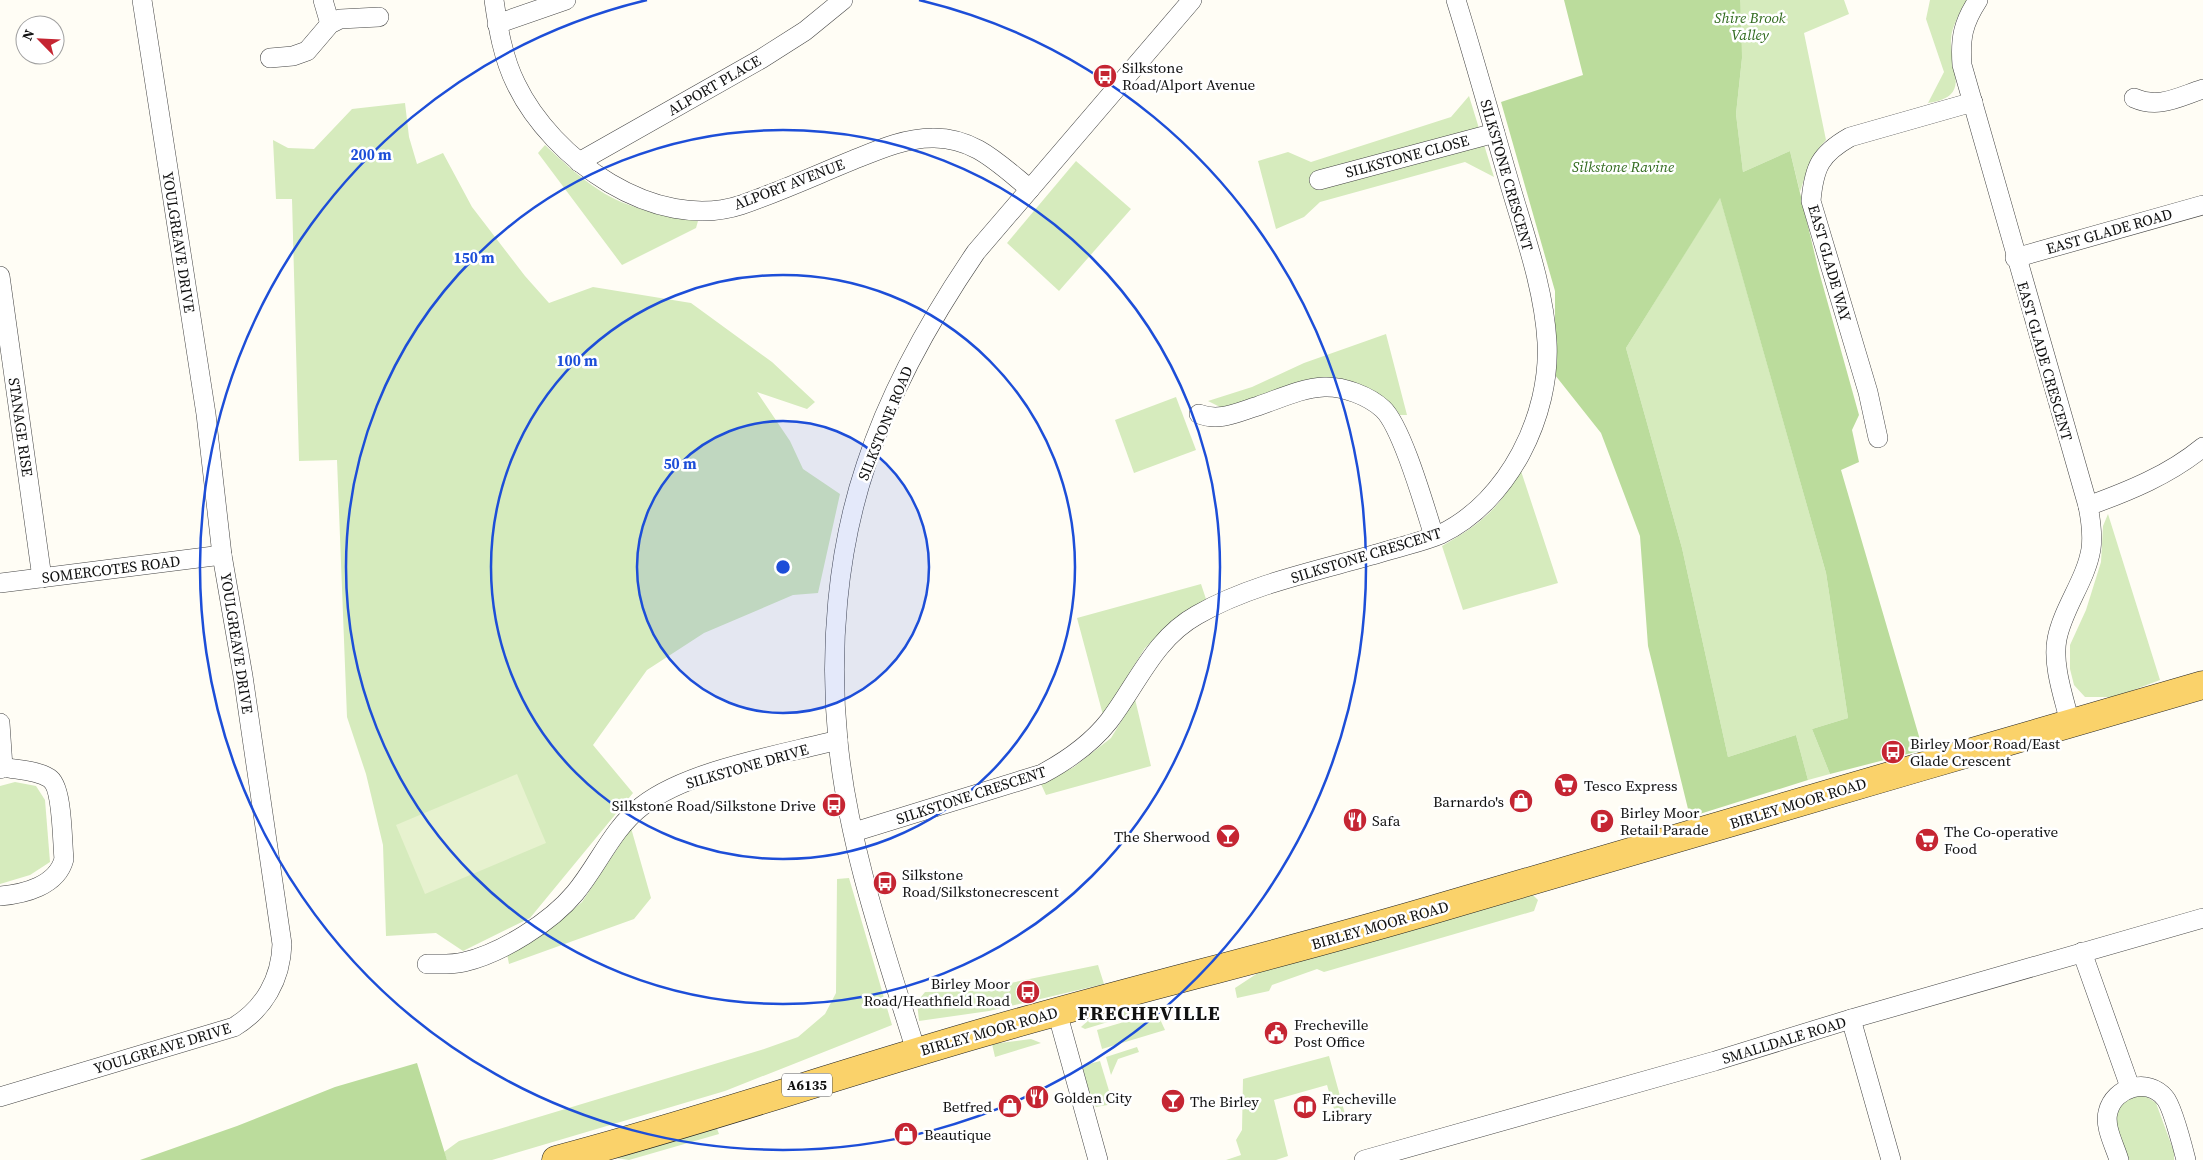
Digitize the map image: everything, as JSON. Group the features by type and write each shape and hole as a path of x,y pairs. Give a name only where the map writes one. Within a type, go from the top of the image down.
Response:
{"main road":[{"name":"BIRLEY MOOR ROAD","path":"556,1160 916,1051 1230,967 1442,907 2203,685"}],"street":[{"name":"YOULGREAVE DRIVE","path":"0,1097 234,1027 246,1020 268,995 282,961 282,944 243,676 222,556 206,414 142,0"},
{"path":"322,0 330,24"},
{"name":"ALPORT AVENUE","path":"494,0 497,24 516,84 554,138 579,162 616,187 641,199 687,211 714,211 740,205 886,147 933,138 956,140 976,146 1030,189"},
{"path":"497,24 566,0"},
{"name":"ALPORT PLACE","path":"579,162 761,59 805,31 843,0"},
{"name":"SILKSTONE ROAD","path":"916,1051 881,940 854,832 838,740 836,641 842,576 851,522 865,466 888,406 916,348 945,297 976,252 1192,0"},
{"name":"SILKSTONE CRESCENT","path":"854,832 1042,774 1067,760 1088,744 1109,721 1151,656 1171,633 1193,617 1233,597 1434,536 1460,522 1478,507 1494,491 1516,462 1539,407 1545,375 1547,342 1539,293 1456,0"},
{"name":"EAST GLADE CRESCENT","path":"1978,0 1969,14 1960,39 1962,65 2015,258 2088,506 2092,530 2090,550 2057,640 2061,683 2070,723"},
{"path":"270,58 293,56 307,51 330,24 340,19 379,17"},
{"path":"2134,98 2147,103 2158,103 2203,89"},
{"name":"EAST GLADE WAY","path":"1878,438 1868,392 1811,201 1813,180 1821,162 1832,147 1850,137 1973,102"},
{"name":"SILKSTONE CLOSE","path":"1319,180 1495,133"},
{"name":"EAST GLADE ROAD","path":"2015,258 2203,205"},
{"name":"STANAGE RISE","path":"0,276 42,578"},
{"path":"1199,414 1220,418 1304,390 1325,387 1347,390 1367,398 1384,410 1396,428 1434,536"},
{"path":"2088,506 2132,490 2188,460 2203,447"},
{"name":"SOMERCOTES ROAD","path":"0,582 222,556"},
{"path":"0,723 2,768 49,778 57,787 64,860 61,870 54,878 19,894 0,896"},
{"name":"SILKSTONE DRIVE","path":"426,964 465,962 517,940 538,927 575,893 624,822 642,806 668,790 747,763 838,740"},
{"name":"SMALLDALE ROAD","path":"1364,1160 1715,1061 1851,1019 2203,918"},
{"path":"2082,952 2130,1087"},
{"path":"1057,1012 1098,1160"},
{"path":"1851,1019 1891,1160"},
{"path":"2119,1160 2108,1125 2107,1113 2118,1095 2130,1087 2142,1087 2156,1091 2166,1099 2186,1160"}],"green space":[{"name":"Silkstone Ravine","path":"1564,0 1740,0 1742,58 1736,114 1743,172 1790,151 1818,268 1859,415 1852,430 1859,462 1841,470 1923,750 1830,774 1812,729 1848,718 1826,573 1720,198 1626,348 1682,548 1728,757 1796,735 1808,780 1690,817 1648,646 1640,536 1601,433 1555,375 1555,291 1501,102 1583,75"},
{"name":"Shire Brook Valley","path":"1693,0 1844,0 1849,14 1804,33 1826,140 1813,158 1800,192 1790,151 1743,172 1736,114 1742,58"},
{"path":"1930,0 1967,0 1952,32 1951,44 1956,77 1955,86 1951,94 1943,99 1928,103 1944,72 1926,19"},
{"path":"1469,96 1494,177 1465,162 1320,202 1304,217 1276,229 1258,161 1288,152 1311,162 1451,117"},
{"path":"405,103 409,137 417,164 443,153 472,207 525,276 549,303 593,287 691,303 772,362 815,402 807,409 757,392 790,441 803,469 840,494 818,593 793,595 704,633 647,670 593,745 633,793 530,918 463,951 436,933 386,936 383,845 366,774 347,717 337,460 299,461 292,199 276,199 273,140 288,148 314,149 352,109"},
{"path":"545,145 564,163 610,197 647,211 698,221 696,228 622,265 538,153"},
{"path":"1076,161 1131,209 1059,291 1007,243"},
{"path":"1720,197 1826,573 1848,718 1812,729 1830,774 1808,780 1796,735 1728,757 1682,548 1626,348"},
{"path":"1386,334 1407,415 1400,415 1390,403 1336,380 1224,409 1208,401 1252,387 1304,363"},
{"path":"1176,397 1196,450 1134,473 1115,420"},
{"path":"1521,471 1558,583 1463,610 1442,546 1468,530 1487,515 1504,496"},
{"path":"2108,514 2160,680 2115,697 2085,697 2074,685 2070,669 2070,645 2086,610 2101,562 2103,526"},
{"path":"1201,584 1206,599 1173,621 1145,648 1103,715 1077,618"},
{"path":"1135,699 1151,766 1046,795 1041,784 1074,767 1111,738"},
{"path":"517,774 546,843 425,894 396,825"},
{"path":"15,782 36,786 45,800 50,862 30,875 0,884 0,786"},
{"path":"631,828 651,898 634,919 509,964 507,954 537,939 582,902"},
{"path":"849,878 892,1025 725,1091 492,1160 447,1160 444,1152 459,1141 761,1050 798,1037 825,1014 836,993 837,879"},
{"path":"1532,894 1538,900 1534,911 1324,972 1317,969 1272,985 1269,991 1237,998 1235,988 1267,967"},
{"path":"1098,965 1104,984 989,1011 919,1021 917,1002 925,992 971,991"},
{"path":"1140,1004 1154,1008 1085,1029 1081,1027 1090,1019"},
{"path":"1154,1013 1159,1017 1165,1030 1102,1049 1097,1030"},
{"path":"1031,1039 1041,1043 995,1057 992,1044"},
{"path":"1137,1047 1139,1052 1118,1059 1111,1075 1106,1057"},
{"path":"1329,1056 1345,1114 1336,1116 1327,1085 1274,1100 1288,1156 1276,1160 1226,1160 1241,1155 1236,1140 1242,1130 1243,1079"},
{"path":"1100,1061 1113,1104 1096,1107 1092,1102 1082,1066"},
{"path":"417,1063 447,1160 140,1160 237,1126 335,1087"},
{"path":"2144,1095 2156,1103 2174,1152 2174,1160 2129,1160 2116,1120 2128,1096"},
{"path":"716,1126 719,1134 629,1160 615,1158"}],"place":[{"name":"Silkstone Road/Alport Avenue","path":"1105,76"},
{"name":"Birley Moor Road/East Glade Crescent","path":"1893,752"},
{"name":"Tesco Express","path":"1566,785"},
{"name":"Barnardo's","path":"1521,801"},
{"name":"Silkstone Road/Silkstone Drive","path":"834,805"},
{"name":"Safa","path":"1355,820"},
{"name":"Birley Moor Retail Parade","path":"1602,821"},
{"name":"The Sherwood","path":"1228,836"},
{"name":"The Co-operative Food","path":"1927,840"},
{"name":"Silkstone Road/Silkstonecrescent","path":"885,883"},
{"name":"Birley Moor Road/Heathfield Road","path":"1028,992"},
{"name":"Frecheville Post Office","path":"1276,1033"},
{"name":"Golden City","path":"1037,1097"},
{"name":"The Birley","path":"1173,1101"},
{"name":"Betfred","path":"1010,1106"},
{"name":"Frecheville Library","path":"1305,1107"},
{"name":"Beautique","path":"906,1134"}],"district":[{"name":"FRECHEVILLE","path":"1149,1013"}]}
